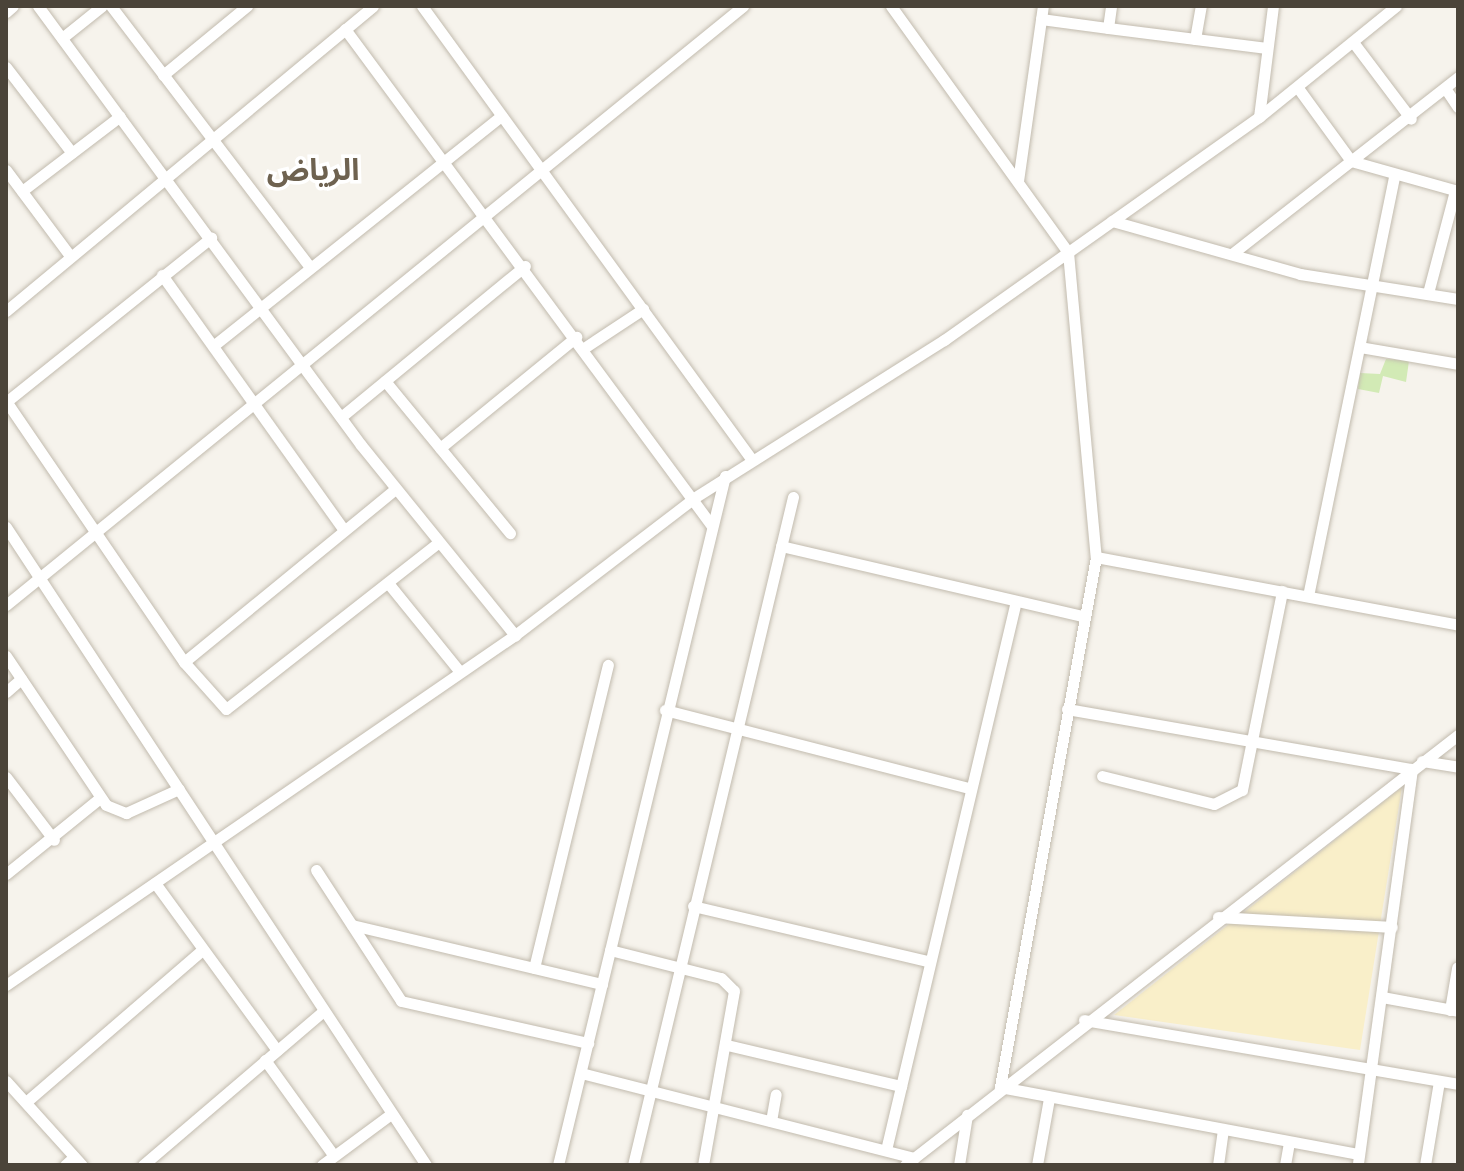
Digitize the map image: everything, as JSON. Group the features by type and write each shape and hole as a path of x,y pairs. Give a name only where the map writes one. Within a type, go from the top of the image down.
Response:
{"street":[{"path":"6,12 13,6"},
{"path":"38,6 395,489 515,635"},
{"path":"62,38 102,6"},
{"path":"111,6 310,267"},
{"path":"163,75 247,6"},
{"path":"6,311 373,6"},
{"path":"422,6 752,460"},
{"path":"6,605 743,6"},
{"path":"891,6 1068,252 1096,557 1000,1087"},
{"path":"1018,181 1043,6"},
{"path":"1108,28 1111,6"},
{"path":"1195,39 1201,6"},
{"path":"1259,117 1273,6"},
{"path":"6,985 515,635 725,476 944,340 1259,117 1396,6"},
{"path":"1041,19 1267,48"},
{"path":"345,29 488,214 712,526"},
{"path":"1353,42 1411,119"},
{"path":"6,67 72,153"},
{"path":"1233,253 1351,161 1411,119 1458,77"},
{"path":"6,89 17,81"},
{"path":"1298,88 1351,161 1394,178 1456,191 1428,293"},
{"path":"1445,88 1458,107"},
{"path":"22,191 120,116"},
{"path":"213,346 501,116"},
{"path":"6,170 70,256"},
{"path":"1308,596 1394,178"},
{"path":"1112,221 1300,274 1373,283 1458,299"},
{"path":"211,238 6,402 184,662 218,705 234,708 438,543"},
{"path":"341,417 525,266"},
{"path":"162,275 343,529"},
{"path":"584,348 643,309"},
{"path":"440,448 576,337"},
{"path":"1360,347 1458,364"},
{"path":"385,381 510,533"},
{"path":"558,1165 665,710 725,476"},
{"path":"184,662 395,489"},
{"path":"633,1165 653,1093 678,967 793,497"},
{"path":"6,527 426,1165"},
{"path":"781,546 1015,605 1085,617"},
{"path":"1096,557 1458,625"},
{"path":"388,583 460,672"},
{"path":"1102,776 1214,804 1227,801 1242,790 1255,742 1282,591"},
{"path":"886,1150 927,961 1015,605"},
{"path":"6,656 100,798 126,813 179,789"},
{"path":"534,968 608,665"},
{"path":"6,692 21,679"},
{"path":"1067,709 1255,742 1417,765 1458,767"},
{"path":"665,710 968,788"},
{"path":"581,1073 886,1150 909,1162 1084,1020 1458,735"},
{"path":"1000,1087 1289,1142 1359,1160 1417,765"},
{"path":"6,777 54,840"},
{"path":"6,874 54,840 100,798"},
{"path":"316,870 401,1001 588,1043"},
{"path":"155,883 200,952 277,1050"},
{"path":"693,906 927,961"},
{"path":"1218,917 1392,927"},
{"path":"352,925 602,984"},
{"path":"610,950 721,978 734,991 727,1045 703,1165"},
{"path":"26,1102 200,952"},
{"path":"1382,997 1454,1011 1457,968"},
{"path":"143,1165 323,1011"},
{"path":"1084,1020 1458,1084"},
{"path":"727,1045 901,1086"},
{"path":"265,1060 334,1156"},
{"path":"6,1081 74,1162"},
{"path":"1425,1165 1439,1081"},
{"path":"771,1121 776,1094"},
{"path":"1037,1165 1049,1098"},
{"path":"322,1165 391,1114"},
{"path":"959,1165 967,1115"},
{"path":"1218,1165 1223,1131"},
{"path":"1285,1165 1289,1142"}],"green space":[{"path":"1386,359 1409,361 1406,382 1383,376 1379,393 1358,389 1360,373 1380,374"}],"sand":[{"path":"1402,787 1360,1050 1114,1015"}],"district":[{"name":"الرياض","path":"313,171"}]}
